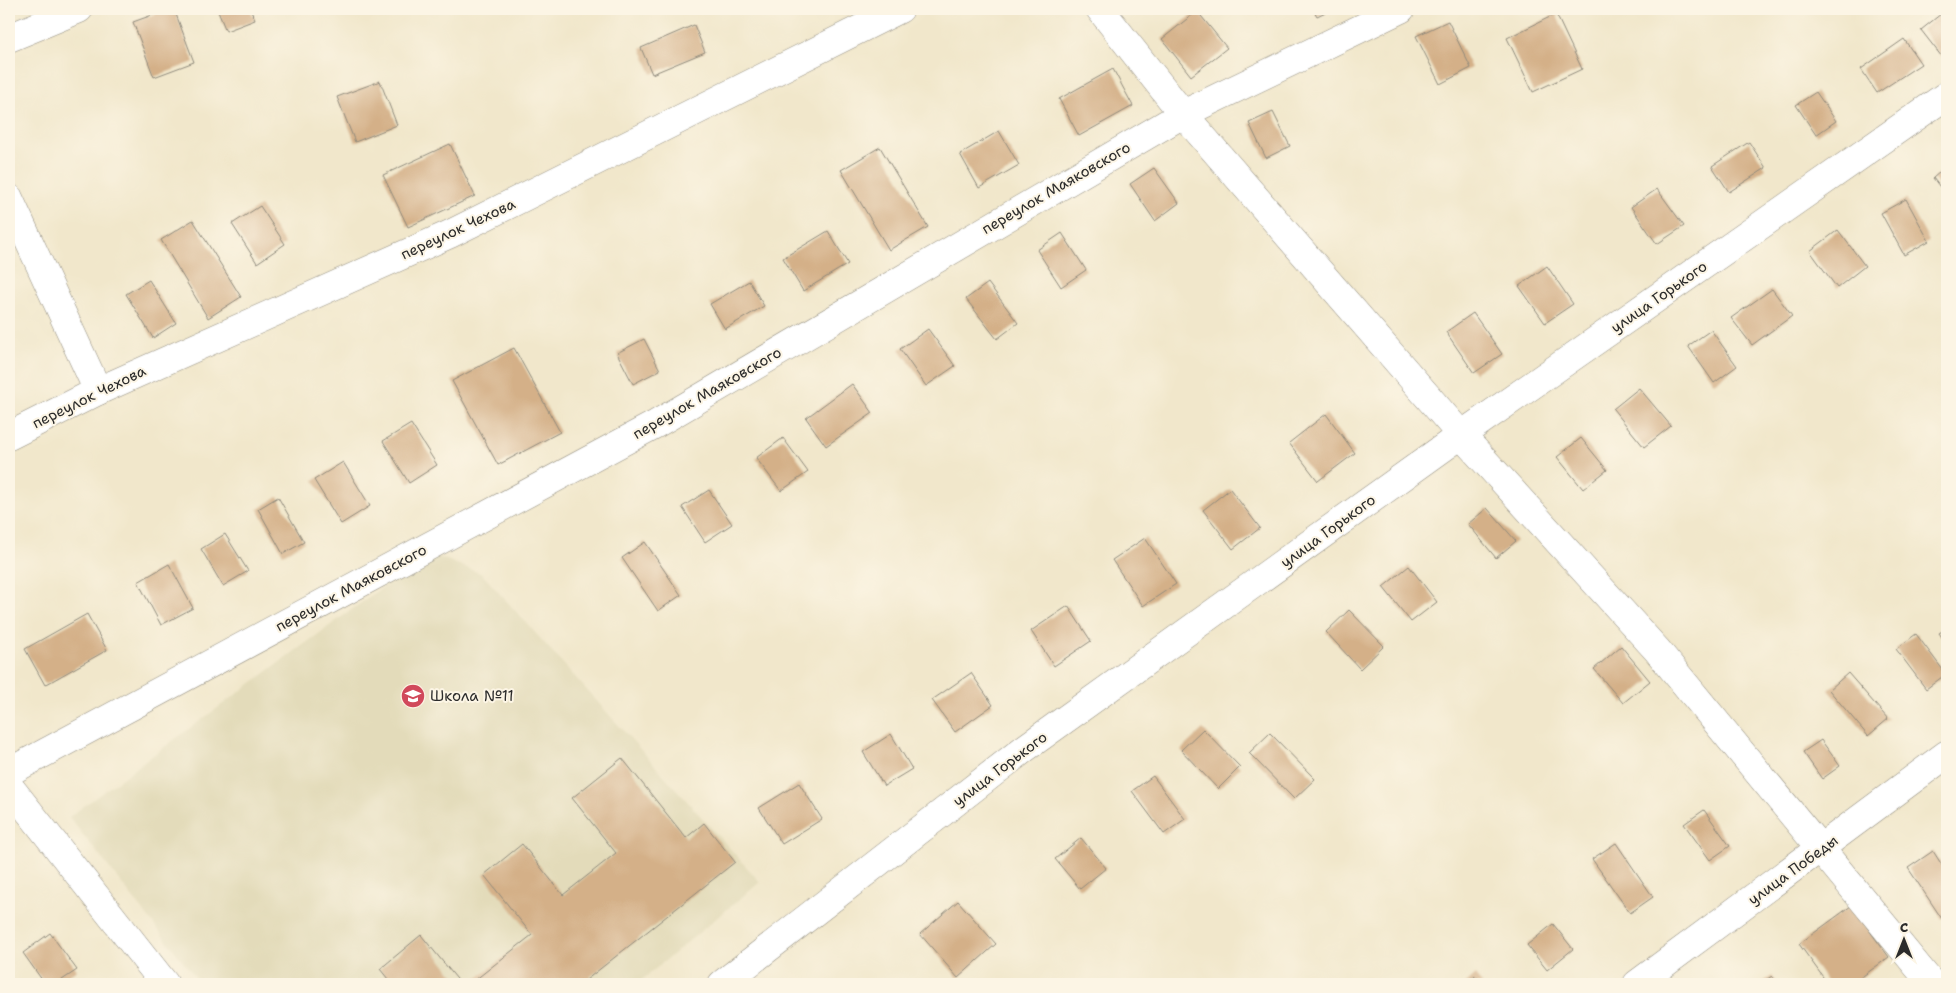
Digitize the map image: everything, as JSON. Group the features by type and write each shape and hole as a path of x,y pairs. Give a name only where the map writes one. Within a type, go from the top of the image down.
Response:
{"street":[{"path":"9,38 79,9"},
{"name":"переулок Чехова","path":"9,436 98,391 450,234 900,9"},
{"path":"1100,9 1183,114 1461,435 1657,650 1932,984"},
{"name":"переулок Маяковского","path":"9,772 656,424 1183,114 1401,9"},
{"name":"улица Горького","path":"722,984 1024,749 1461,435 1947,95"},
{"path":"9,198 98,391"},
{"name":"улица Победы","path":"1638,984 1821,850 1947,754"},
{"path":"9,786 166,984"}],"shaded area":[{"name":"Школа №11","path":"429,553 482,574 760,882 637,984 201,984 69,817"}],"building":[{"path":"169,9 174,9 194,62 154,77 133,22"},
{"path":"217,9 250,9 255,20 226,31"},
{"path":"1313,9 1332,9 1317,16"},
{"path":"1947,9 1947,53 1942,57 1921,30"},
{"path":"1197,11 1227,48 1191,76 1162,39"},
{"path":"1556,14 1582,69 1533,92 1507,38"},
{"path":"1448,21 1471,68 1440,84 1416,36"},
{"path":"694,25 705,52 652,74 641,48"},
{"path":"1904,39 1921,64 1877,93 1861,69"},
{"path":"1113,69 1133,106 1079,136 1059,99"},
{"path":"380,81 397,125 355,142 337,97"},
{"path":"1816,92 1836,121 1816,135 1796,105"},
{"path":"1273,112 1290,146 1266,158 1249,123"},
{"path":"999,131 1019,165 979,188 960,154"},
{"path":"1749,142 1766,168 1729,192 1712,166"},
{"path":"450,144 475,196 408,227 383,175"},
{"path":"880,147 928,227 889,250 841,170"},
{"path":"1947,166 1947,196 1933,178"},
{"path":"1154,168 1179,203 1155,221 1130,184"},
{"path":"1657,189 1684,226 1657,244 1631,207"},
{"path":"1906,199 1929,241 1904,255 1881,213"},
{"path":"260,206 285,244 257,263 232,224"},
{"path":"193,220 241,297 208,318 161,240"},
{"path":"1838,230 1865,266 1837,288 1810,251"},
{"path":"828,231 848,264 803,291 783,258"},
{"path":"1062,233 1086,270 1061,287 1037,250"},
{"path":"1547,266 1573,304 1545,323 1519,286"},
{"path":"149,280 176,323 153,338 126,294"},
{"path":"749,281 764,306 725,329 710,304"},
{"path":"988,283 1018,323 997,339 966,299"},
{"path":"1772,289 1792,316 1752,345 1731,318"},
{"path":"1473,313 1502,354 1474,373 1446,332"},
{"path":"928,329 955,366 926,386 900,349"},
{"path":"1711,330 1737,366 1714,383 1688,346"},
{"path":"644,339 660,370 633,384 617,353"},
{"path":"514,348 560,432 498,465 452,381"},
{"path":"852,384 873,413 826,446 806,418"},
{"path":"1639,388 1671,426 1644,447 1613,409"},
{"path":"1326,414 1355,453 1318,481 1289,443"},
{"path":"411,424 437,465 409,483 383,441"},
{"path":"783,438 808,472 781,491 756,458"},
{"path":"1581,438 1607,470 1583,489 1557,457"},
{"path":"343,462 370,506 341,524 314,480"},
{"path":"1230,489 1260,528 1233,549 1203,510"},
{"path":"709,490 732,524 705,542 682,507"},
{"path":"278,497 304,542 283,554 258,509"},
{"path":"1487,508 1516,541 1496,558 1468,524"},
{"path":"225,534 248,571 223,586 201,549"},
{"path":"1145,538 1176,584 1143,606 1112,560"},
{"path":"645,542 681,595 658,611 622,558"},
{"path":"169,564 193,608 161,625 138,582"},
{"path":"1409,566 1437,602 1411,622 1383,587"},
{"path":"1068,606 1091,641 1054,666 1031,631"},
{"path":"1349,610 1384,646 1360,669 1326,632"},
{"path":"87,614 107,650 45,685 25,649"},
{"path":"1947,628 1947,644 1939,633"},
{"path":"1916,634 1946,674 1926,689 1896,649"},
{"path":"1621,646 1650,681 1623,703 1594,669"},
{"path":"971,673 993,705 955,732 932,700"},
{"path":"1848,673 1888,719 1868,736 1829,690"},
{"path":"1203,729 1240,767 1218,789 1181,750"},
{"path":"1270,733 1315,779 1294,799 1249,753"},
{"path":"891,734 912,769 884,786 863,752"},
{"path":"1821,740 1840,766 1822,779 1803,752"},
{"path":"622,758 686,838 704,823 735,862 581,984 470,984 532,935 484,875 522,844 563,895 616,853 572,798"},
{"path":"1153,776 1185,819 1164,834 1132,791"},
{"path":"799,783 822,819 782,844 759,808"},
{"path":"1704,810 1730,846 1710,860 1684,824"},
{"path":"1081,838 1106,868 1080,889 1055,859"},
{"path":"1616,843 1653,897 1630,913 1592,859"},
{"path":"1933,851 1947,873 1947,915 1942,919 1908,868"},
{"path":"958,901 996,944 958,978 920,934"},
{"path":"1851,906 1889,957 1852,984 1828,984 1799,944"},
{"path":"1553,924 1573,949 1547,970 1527,945"},
{"path":"50,933 77,970 56,984 45,984 23,953"},
{"path":"421,935 461,984 392,984 380,969"},
{"path":"1475,975 1482,984 1465,984"},
{"path":"1772,976 1778,984 1760,984"}],"place":[{"name":"Школа №11","path":"413,696"}]}
